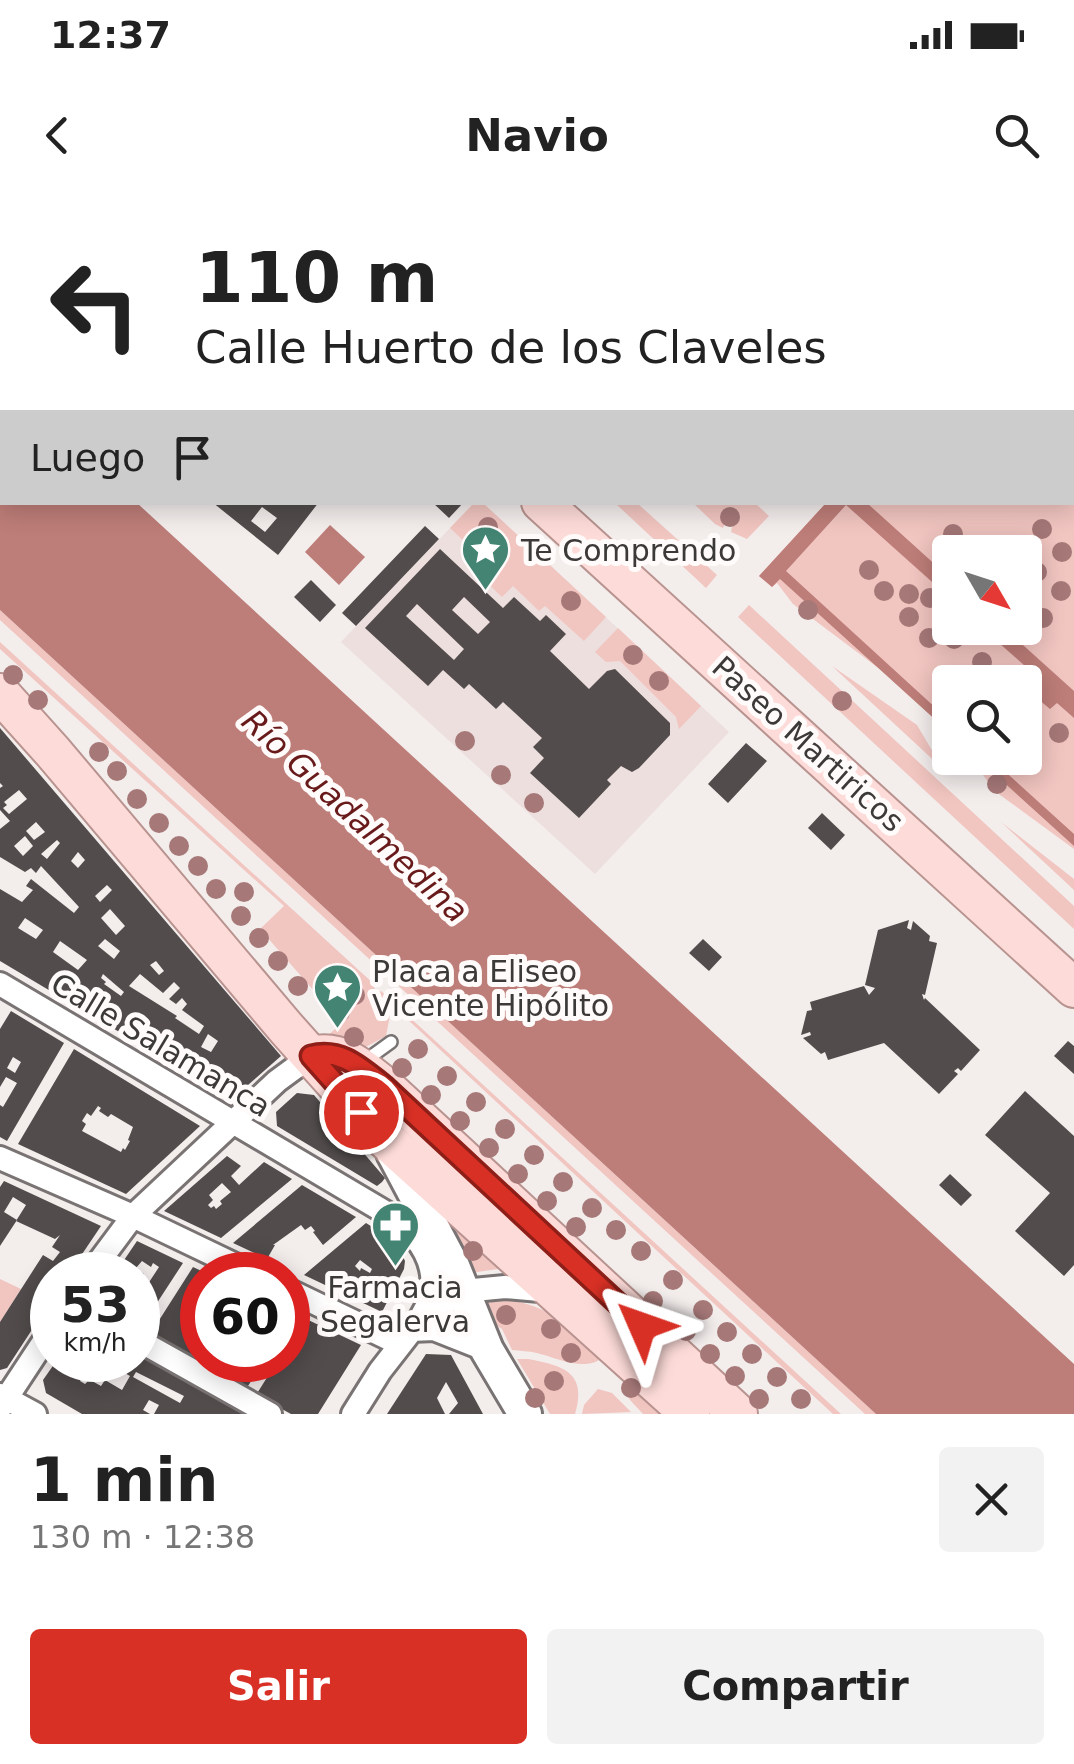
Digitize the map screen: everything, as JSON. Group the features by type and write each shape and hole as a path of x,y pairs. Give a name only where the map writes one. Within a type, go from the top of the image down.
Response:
{"main road":[{"name":"Paseo Martiricos","path":"543,505 1074,988"},
{"path":"0,693 386,1140 690,1414"},
{"path":"311,1056 336,1054 384,1086 738,1414"},
{"path":"386,1140 454,1266 486,1350 525,1414"}],"street":[{"name":"Calle Salamanca","path":"0,984 400,1220 419,1239 429,1261 433,1294 410,1332"},
{"path":"106,1252 133,1216 277,1081 311,1056"},
{"path":"0,1158 208,1252"},
{"path":"353,1414 410,1332 463,1291 506,1286 555,1291"},
{"path":"310,1298 410,1332 434,1329 486,1350"},
{"path":"160,1352 270,1414"},
{"path":"30,1360 2,1400 35,1414"}],"lane":[{"path":"358,1066 391,1042"}],"shaded area":[{"path":"472,505 485,505 729,732 595,874 341,642"},
{"path":"472,505 485,505 606,617 584,641 545,606 539,611 513,586 502,597 480,576 489,565 450,528"},
{"path":"617,505 639,505 717,575 706,588"},
{"path":"695,505 757,505 769,516 747,539 731,532 732,527 725,523 723,528"},
{"path":"824,505 1074,505 1074,849 996,792 983,775 1042,775 1042,665 932,665 932,717 881,670 793,604 777,583 772,587 759,576"},
{"path":"749,605 1074,906 1074,929 738,617"},
{"path":"0,610 876,1414 865,1414 0,620"},
{"path":"618,628 701,706 679,729 676,717 620,661 606,662 595,652"},
{"path":"0,642 841,1414 833,1414 392,1005 386,1036 364,1048 327,1036 342,1023 260,929 284,906 0,649"},
{"path":"832,666 917,725 932,750 932,759"},
{"path":"1001,822 1074,879 1074,890"},
{"path":"433,1199 505,1268 470,1273"},
{"path":"0,1279 21,1289 0,1322"},
{"path":"507,1300 548,1313 606,1355 581,1364 512,1350 502,1329 490,1321 485,1303"},
{"path":"517,1359 570,1374 578,1389 575,1414 550,1414"},
{"path":"624,1378 671,1414 643,1414 626,1394"},
{"path":"598,1389 612,1393 631,1412 582,1414 584,1405"}],"water":[{"name":"Río Guadalmedina","path":"0,505 139,505 1074,1364 1074,1414 876,1414 0,610"},
{"path":"824,505 846,505 786,571 932,705 932,717 780,579 772,587 759,576"},
{"path":"846,505 869,505 932,562 932,582"},
{"path":"330,525 365,557 339,585 305,552"},
{"path":"1001,645 1023,645 1074,691 1074,718 1057,703 1050,709 1042,702 1042,665 1024,665"},
{"path":"996,775 1009,775 1074,834 1074,846"}],"building":[{"path":"216,505 317,505 278,555","holes":["262,507 277,518 265,532 251,521"]},
{"path":"435,505 461,505 449,518"},
{"path":"425,526 439,539 356,626 342,613"},
{"path":"440,549 503,608 514,597 540,621 546,615 566,634 550,651 589,689 607,671 615,669 670,723 670,735 639,768 632,772 621,766 607,780 611,784 579,818 530,773 544,758 533,747 542,738 503,702 496,709 469,684 464,689 443,670 428,686 365,628","holes":["464,597 490,622 478,634 452,610","417,604 464,649 454,660 406,616"]},
{"path":"311,580 336,605 320,622 294,597"},
{"path":"0,728 281,1056 232,1099 0,961 0,889 22,902 33,890 26,886 31,879 74,913 79,907 41,866 36,873 31,868 25,872 0,857 0,829 10,821 0,810","holes":["19,790 27,799 9,814 3,808 7,805 4,802","36,822 45,832 34,840 26,831","25,836 33,846 23,856 14,846","57,840 60,843 47,859 41,854","78,852 85,860 78,868 71,861","107,885 112,890 100,902 95,896","110,909 125,926 116,935 101,918","25,918 43,930 36,939 18,928","105,939 120,951 114,959 98,946","60,941 87,960 78,970 53,952","156,961 164,971 159,975 150,965","103,974 124,992 121,996 104,984","140,974 163,993 174,982 180,988 169,999 176,1004 182,998 187,1004 182,1010 204,1026 199,1034 129,986","208,1034 218,1041 211,1052 201,1047"]},
{"path":"746,743 767,761 728,803 708,784"},
{"path":"822,813 845,835 831,850 808,828"},
{"path":"909,920 907,928 911,930 913,921 930,936 929,941 937,943 925,995 922,994 924,1000 980,1050 961,1071 954,1071 958,1074 939,1094 884,1043 828,1060 825,1052 821,1054 803,1038 810,1032 801,1035 807,1011 812,1010 810,1002 864,986 869,995 875,988 865,985 878,930"},
{"path":"703,939 722,957 709,971 689,953"},
{"path":"11,1011 64,1043 7,1141 0,1137 0,1105 3,1107 17,1083 6,1077 0,1087 0,1029","holes":["13,1057 21,1062 15,1073 7,1068"]},
{"path":"1068,1041 1074,1046 1074,1074 1054,1056"},
{"path":"74,1049 200,1126 126,1194 18,1144","holes":["98,1106 99,1111 108,1117 111,1114 133,1127 125,1150 121,1152 82,1131 87,1113 91,1116"]},
{"path":"1025,1091 1074,1136 1074,1265 1064,1276 1015,1231 1050,1193 985,1135"},
{"path":"297,1093 314,1095 385,1178 382,1182 377,1186 277,1126 276,1112"},
{"path":"227,1156 241,1166 231,1176 239,1185 264,1162 292,1179 221,1238 164,1211","holes":["222,1183 231,1192 216,1209 208,1205 213,1200 209,1195"]},
{"path":"950,1174 972,1195 961,1206 939,1185"},
{"path":"4,1181 101,1226 83,1252 60,1252 52,1247 60,1235 55,1239 16,1221 0,1246 0,1187","holes":["13,1197 26,1205 17,1220 4,1212"]},
{"path":"302,1185 356,1217 323,1245 311,1226 305,1230 301,1225 273,1245 271,1252 252,1252 233,1243"},
{"path":"366,1223 395,1241 405,1261 382,1312 310,1278 310,1270","holes":["360,1260 372,1269 370,1273 361,1268 360,1271 355,1266"]},
{"path":"137,1241 160,1252 130,1252"},
{"path":"160,1252 180,1262 160,1298"},
{"path":"30,1275 30,1333 7,1368 0,1370 0,1322"},
{"path":"180,1287 180,1353 160,1342 160,1319"},
{"path":"310,1321 361,1345 318,1414 291,1414 256,1395 264,1382 310,1382"},
{"path":"426,1354 451,1355 483,1414 449,1414 458,1403 446,1382 437,1398 445,1414 387,1414"},
{"path":"160,1362 180,1374 180,1382 195,1382 252,1414 154,1414 159,1405 149,1400 143,1410 150,1414 82,1414 46,1393 43,1382 94,1382 101,1386 108,1382 122,1390 127,1382 142,1382 180,1403 184,1396 156,1382 160,1382"}],"place":[{"name":"Te Comprendo","path":"486,592"},
{"name":"Placa a Eliseo Vicente Hipólito","path":"337,1030"},
{"name":"Farmacia Segalerva","path":"395,1268"}],"route":[{"path":"361,1112 311,1056 322,1053 344,1057 384,1086 642,1326"}]}
